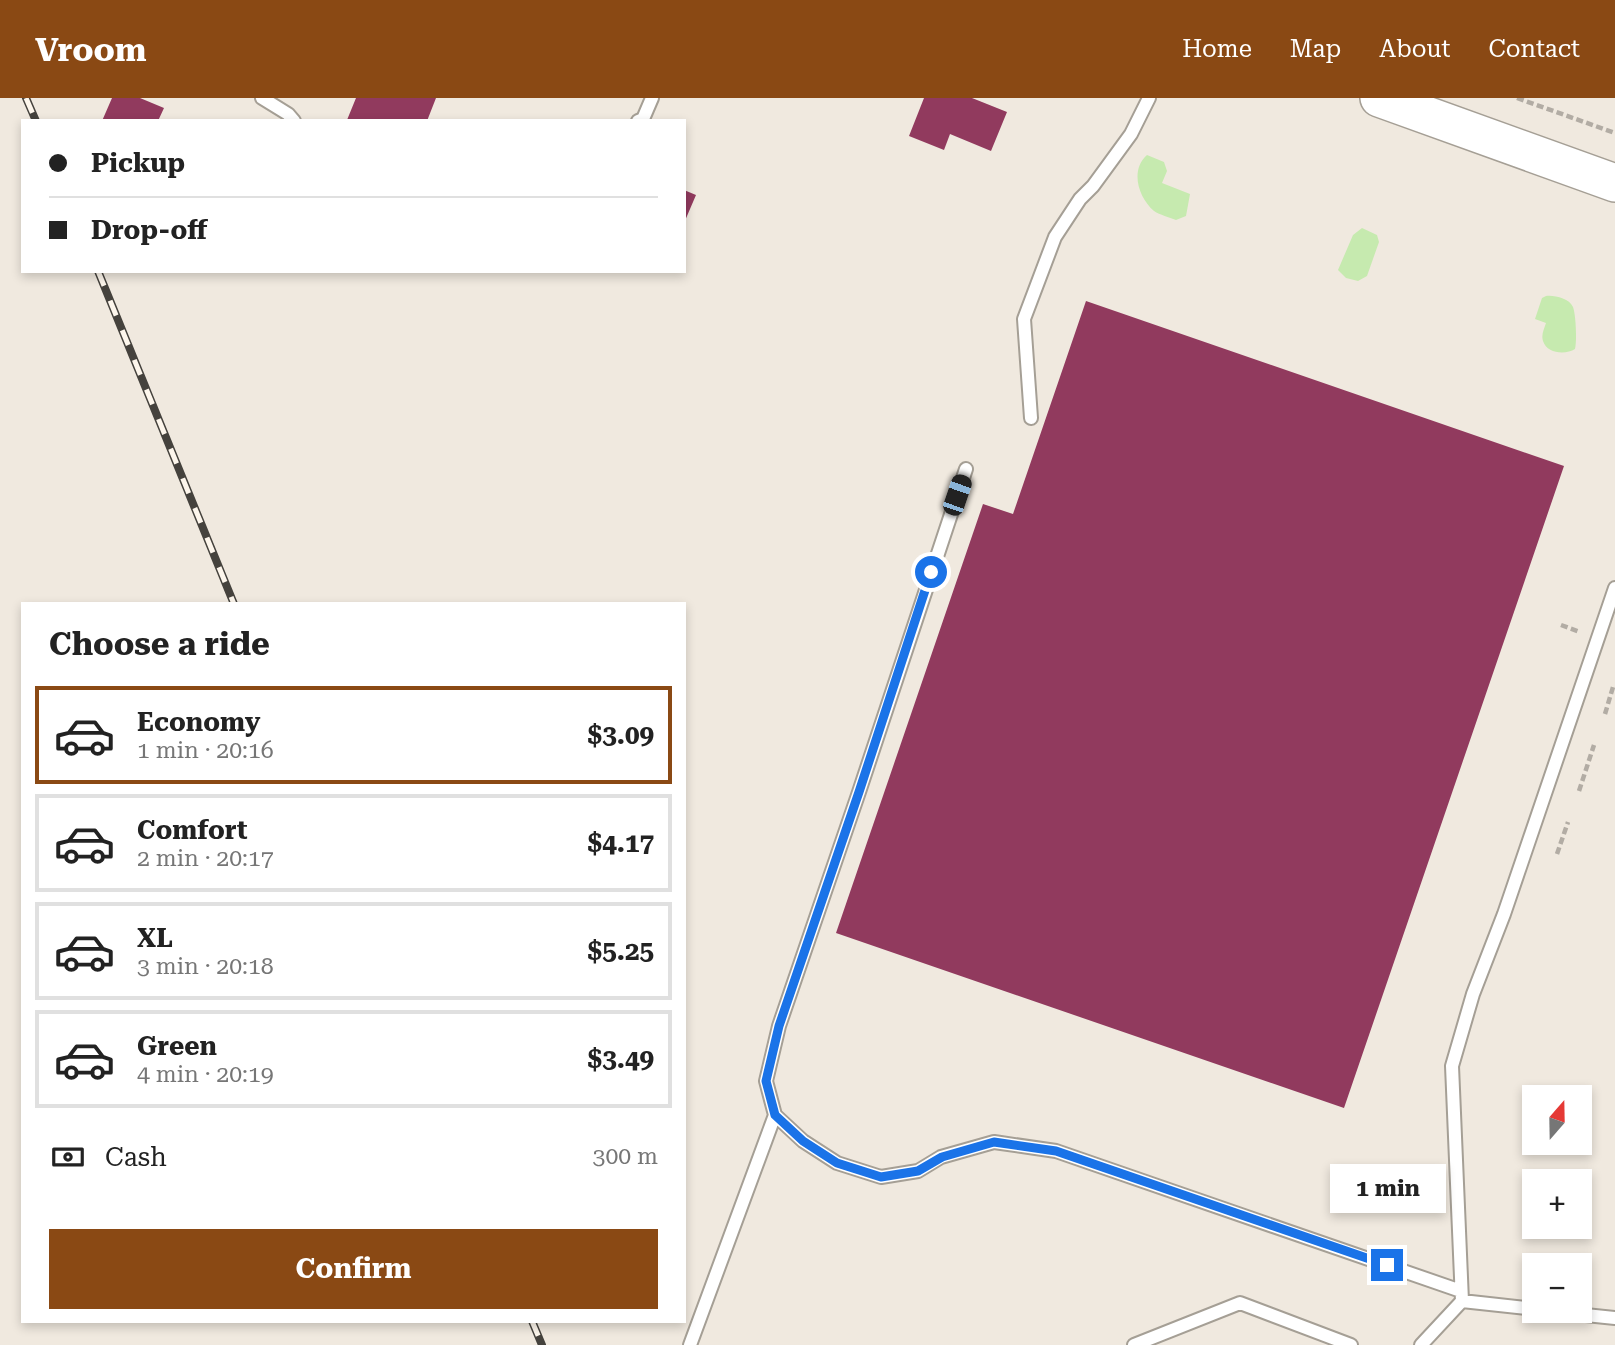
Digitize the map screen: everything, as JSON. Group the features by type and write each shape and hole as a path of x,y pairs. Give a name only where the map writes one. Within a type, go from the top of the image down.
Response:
{"main road":[{"path":"1379,98 1615,183"}],"lane":[{"path":"262,98 292,119"},
{"path":"643,119 652,98"},
{"path":"1031,418 1024,319 1055,237 1080,199 1093,186 1131,134 1149,98"},
{"path":"966,469 779,1026 766,1081 775,1115 803,1141 837,1163 881,1177 918,1171 942,1157 994,1142 1056,1151 1462,1296 1522,1307"},
{"path":"1420,1345 1462,1296 1452,1066 1473,994 1504,914 1615,588"},
{"path":"690,1345 775,1115"},
{"path":"1134,1345 1240,1303 1351,1345"},
{"path":"1592,1316 1615,1318"}],"path":[{"path":"1517,98 1615,133"},
{"path":"1561,625 1586,634"},
{"path":"1605,714 1613,687"},
{"path":"1579,790 1594,745"},
{"path":"1558,854 1568,822"}],"green space":[{"path":"1147,155 1164,162 1167,171 1162,183 1190,194 1186,216 1176,220 1159,214 1148,205 1138,183 1139,168"},
{"path":"1362,228 1377,235 1379,242 1367,276 1358,281 1346,278 1338,270 1353,235"},
{"path":"1546,296 1565,299 1573,307 1576,340 1575,349 1571,351 1553,351 1548,349 1543,341 1546,323 1535,319 1542,298"}],"building":[{"path":"112,98 140,98 164,108 159,119 103,119"},
{"path":"356,98 436,98 428,119 347,119"},
{"path":"924,98 972,98 1007,112 991,151 950,134 944,150 909,136"},
{"path":"686,191 696,195 686,218"},
{"path":"1086,301 1564,466 1344,1108 836,933 983,504 1013,514"}],"railway":[{"path":"26,98 35,119"},
{"path":"99,273 233,602"},
{"path":"533,1323 542,1345"}],"route":[{"path":"931,572 779,1026 766,1081 775,1115 803,1141 837,1163 881,1177 918,1171 942,1157 994,1142 1056,1151 1387,1265"}]}
